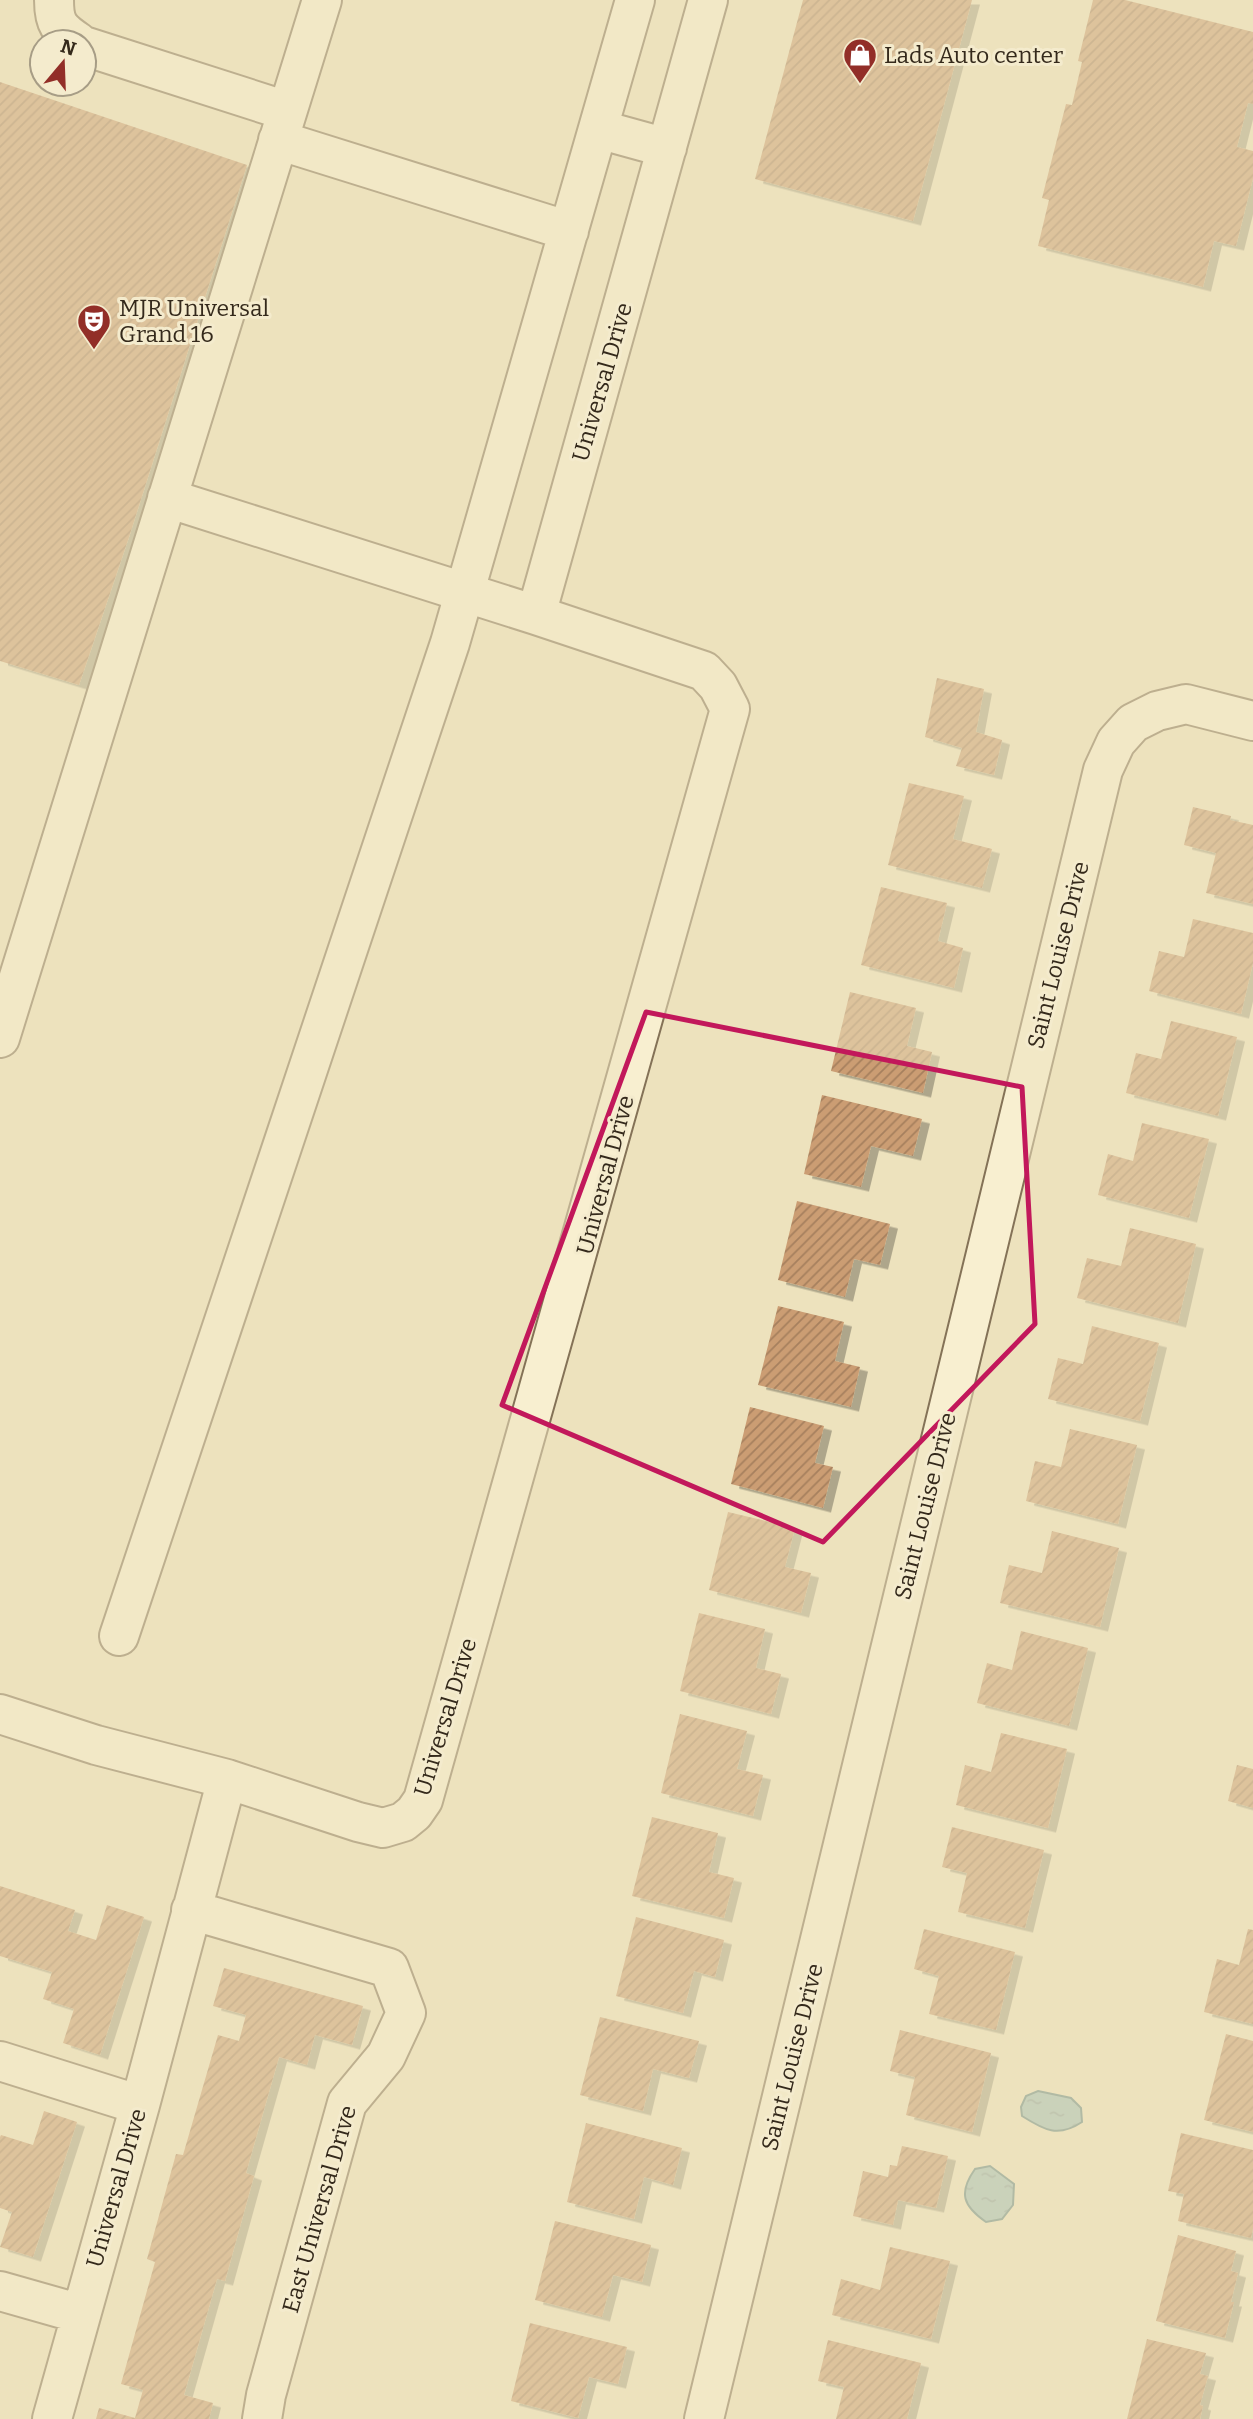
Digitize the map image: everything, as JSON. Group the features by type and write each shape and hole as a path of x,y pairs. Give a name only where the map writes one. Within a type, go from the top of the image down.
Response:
{"street":[{"path":"54,0 54,16 60,28"},
{"path":"0,1038 322,0"},
{"path":"119,1636 450,643 635,0"},
{"name":"Universal Drive","path":"530,613 708,0"},
{"path":"98,52 283,126 569,231"},
{"path":"598,129 667,148"},
{"name":"Universal Drive","path":"52,2419 227,1779 383,1828 403,1822 423,1800 730,709 718,686 704,671 167,498"},
{"name":"Saint Louise Drive","path":"704,2419 1103,770 1116,742 1133,723 1157,711 1186,704 1253,721"},
{"path":"0,1714 96,1745 227,1779"},
{"name":"East Universal Drive","path":"191,1910 389,1968 406,2013 386,2056 346,2103 266,2395 262,2419"},
{"path":"0,2061 140,2105"},
{"path":"0,2291 76,2332"}],"highlighted area":[{"path":"646,1012 1022,1087 1035,1324 823,1542 502,1405"}],"water":[{"path":"1038,2091 1071,2098 1081,2108 1082,2122 1058,2131 1044,2128 1022,2116 1021,2107 1026,2096"},
{"path":"990,2166 1014,2184 1013,2205 1002,2219 986,2222 968,2205 965,2192 975,2169"}],"building":[{"path":"803,0 972,0 913,221 755,179"},
{"path":"1093,0 1125,0 1253,32 1253,104 1248,103 1237,147 1253,151 1253,178 1236,246 1214,241 1203,287 1038,246 1049,200 1042,198 1066,104 1072,105 1082,62 1078,61"},
{"name":"MJR Universal Grand 16","path":"0,82 28,91 28,98 48,98 247,165 79,685 0,661"},
{"path":"937,678 984,689 976,732 1002,740 994,775 956,766 962,748 925,737"},
{"path":"909,783 964,796 953,839 992,849 982,888 888,865"},
{"path":"1193,807 1231,816 1230,820 1253,825 1253,904 1206,893 1216,853 1184,845"},
{"path":"881,887 947,903 938,941 963,948 954,988 861,965"},
{"path":"1193,919 1253,933 1253,963 1241,1014 1149,991 1159,951 1184,957"},
{"path":"850,992 916,1008 907,1046 932,1052 923,1093 831,1071"},
{"path":"1171,1021 1237,1037 1218,1116 1126,1093 1136,1053 1161,1059"},
{"path":"822,1095 922,1119 913,1156 871,1146 861,1187 804,1174"},
{"path":"1142,1123 1209,1139 1189,1218 1098,1195 1108,1154 1133,1161"},
{"path":"797,1201 890,1224 880,1265 854,1259 845,1297 778,1280"},
{"path":"1130,1228 1196,1244 1178,1323 1077,1298 1087,1258 1121,1266"},
{"path":"778,1306 844,1322 835,1361 860,1367 851,1407 758,1385"},
{"path":"1092,1326 1159,1343 1140,1421 1048,1399 1058,1358 1083,1364"},
{"path":"750,1407 824,1426 815,1463 833,1467 823,1508 731,1484"},
{"path":"1070,1429 1137,1445 1118,1524 1026,1501 1035,1461 1061,1467"},
{"path":"728,1512 795,1528 785,1567 811,1573 801,1613 709,1590"},
{"path":"1052,1531 1119,1548 1100,1627 1000,1603 1009,1565 1042,1573"},
{"path":"699,1613 765,1629 756,1668 781,1674 771,1714 680,1691"},
{"path":"1021,1631 1088,1648 1069,1726 977,1703 987,1663 1012,1670"},
{"path":"680,1714 747,1731 737,1769 763,1775 753,1816 661,1793"},
{"path":"1001,1733 1067,1749 1048,1828 956,1805 965,1765 991,1772"},
{"path":"1237,1765 1253,1769 1253,1808 1228,1801"},
{"path":"652,1817 718,1833 709,1872 734,1878 724,1918 632,1896"},
{"path":"952,1827 1044,1850 1025,1928 958,1912 967,1873 942,1867"},
{"path":"0,1886 75,1910 68,1931 96,1940 107,1905 144,1917 100,2055 63,2043 74,2009 43,1999 52,1972 0,1956"},
{"path":"636,1917 724,1940 715,1977 694,1971 683,2013 616,1996"},
{"path":"924,1929 1015,1952 996,2030 929,2014 939,1976 914,1969"},
{"path":"1248,1929 1253,1930 1253,2024 1204,2012 1217,1959 1239,1965"},
{"path":"224,1968 363,2006 352,2045 315,2035 307,2065 279,2057 246,2173 254,2176 225,2281 217,2279 184,2395 213,2403 209,2419 96,2419 99,2408 135,2418 143,2390 121,2384 155,2262 147,2259 176,2154 183,2155 218,2035 239,2041 246,2015 213,2006"},
{"path":"600,2017 699,2041 689,2078 653,2069 643,2111 580,2095"},
{"path":"900,2030 991,2053 972,2132 906,2115 915,2077 890,2071"},
{"path":"1226,2034 1253,2041 1253,2132 1204,2120"},
{"path":"44,2111 77,2122 33,2257 0,2247 12,2212 0,2208 0,2137 1,2135 33,2145"},
{"path":"586,2123 682,2148 673,2185 644,2177 634,2219 567,2202"},
{"path":"1181,2133 1253,2150 1251,2238 1178,2221 1184,2194 1168,2191"},
{"path":"902,2146 948,2156 936,2208 898,2200 893,2225 853,2216 863,2171 888,2177 890,2165 897,2166"},
{"path":"555,2221 651,2245 642,2282 613,2275 602,2317 535,2300"},
{"path":"1178,2235 1236,2251 1231,2271 1238,2273 1225,2338 1156,2321"},
{"path":"890,2247 950,2261 931,2339 832,2315 841,2279 880,2290"},
{"path":"530,2323 627,2347 618,2384 589,2377 578,2418 511,2401"},
{"path":"1147,2339 1206,2353 1200,2374 1208,2376 1200,2405 1203,2406 1200,2419 1127,2419"},
{"path":"828,2340 921,2363 907,2419 836,2419 844,2387 818,2381"}],"place":[{"name":"Lads Auto center","path":"860,85"},
{"name":"MJR Universal Grand 16","path":"94,351"}]}
